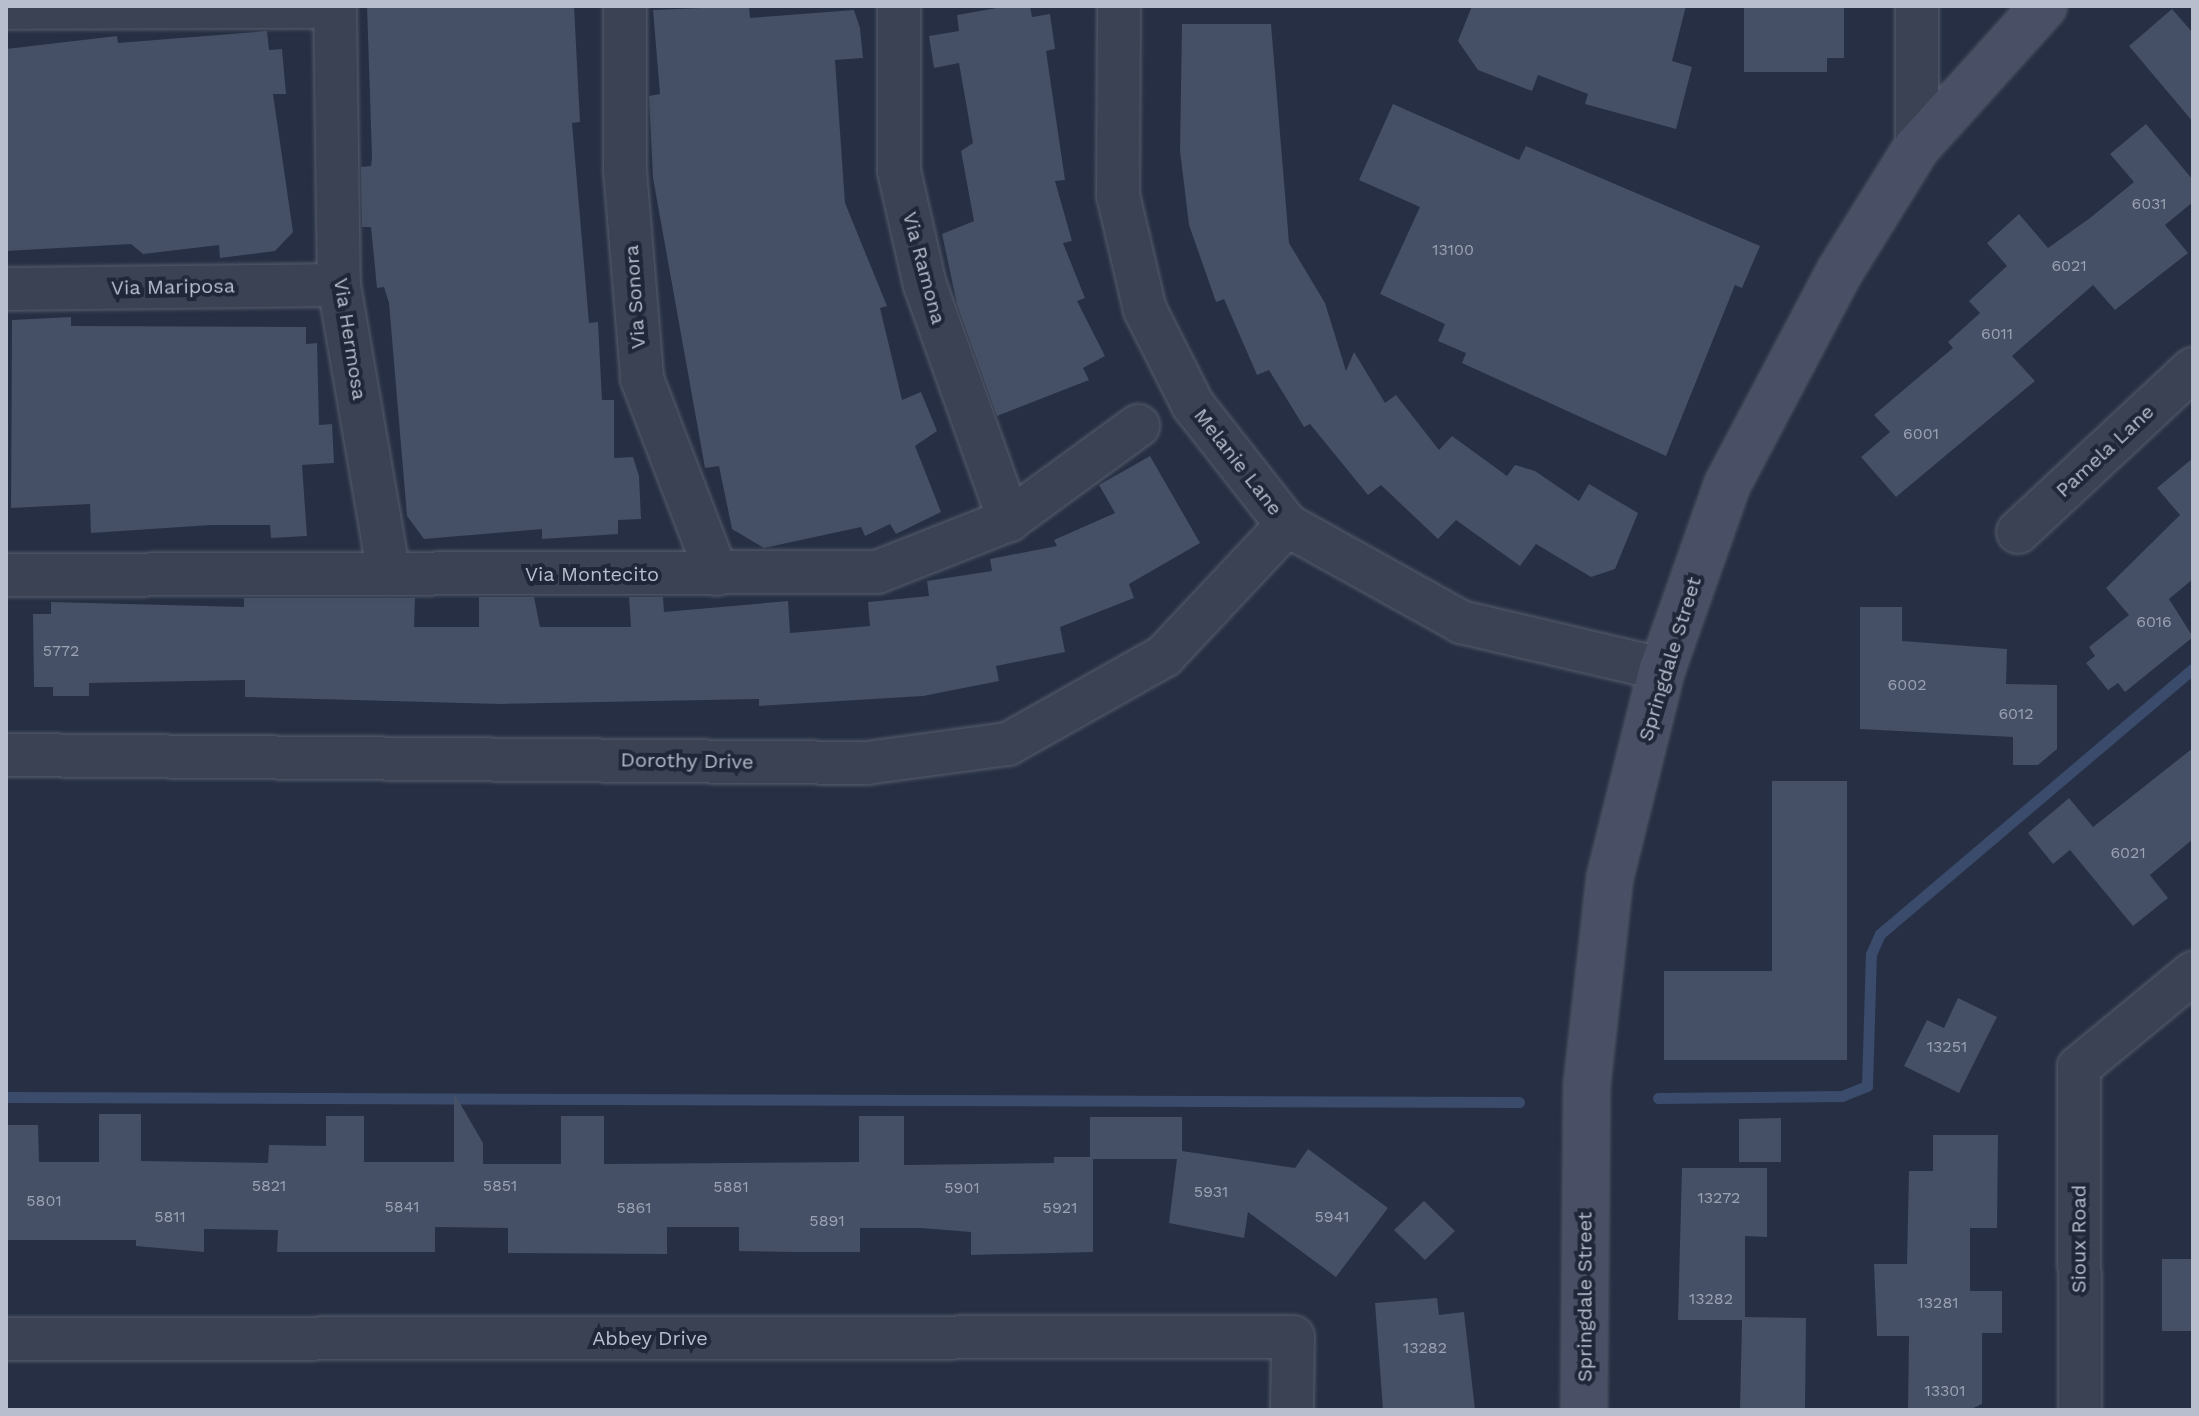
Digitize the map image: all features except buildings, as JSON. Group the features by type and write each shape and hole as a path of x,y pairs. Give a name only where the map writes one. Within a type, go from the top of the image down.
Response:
{"main road":[{"name":"Springdale Street","path":"1584,1410 1587,1084 1610,877 1662,669 1727,485 1840,271 1917,147 2044,6"}],"street":[{"path":"6,8 335,6"},
{"name":"Via Hermosa","path":"335,6 339,285 389,574"},
{"name":"Via Sonora","path":"625,6 625,170 642,379 717,574"},
{"name":"Via Ramona","path":"899,6 899,171 925,285 1009,520"},
{"name":"Melanie Lane","path":"1119,6 1118,195 1145,310 1193,405 1287,525 1461,622 1662,669"},
{"path":"1917,6 1917,147"},
{"name":"Via Mariposa","path":"6,289 339,285"},
{"name":"Pamela Lane","path":"2018,532 2193,369"},
{"name":"Via Montecito","path":"6,575 877,572 1009,520 1138,426"},
{"name":"Dorothy Drive","path":"6,755 867,763 1008,744 1164,656 1287,525"},
{"name":"Sioux Road","path":"2080,1410 2079,1067 2193,973"},
{"name":"Abbey Drive","path":"6,1339 1293,1337 1292,1410"}],"waterway":[{"path":"1658,1098 1842,1096 1867,1086 1871,954 1880,934 2193,669"},
{"path":"6,1097 1519,1102"}]}
